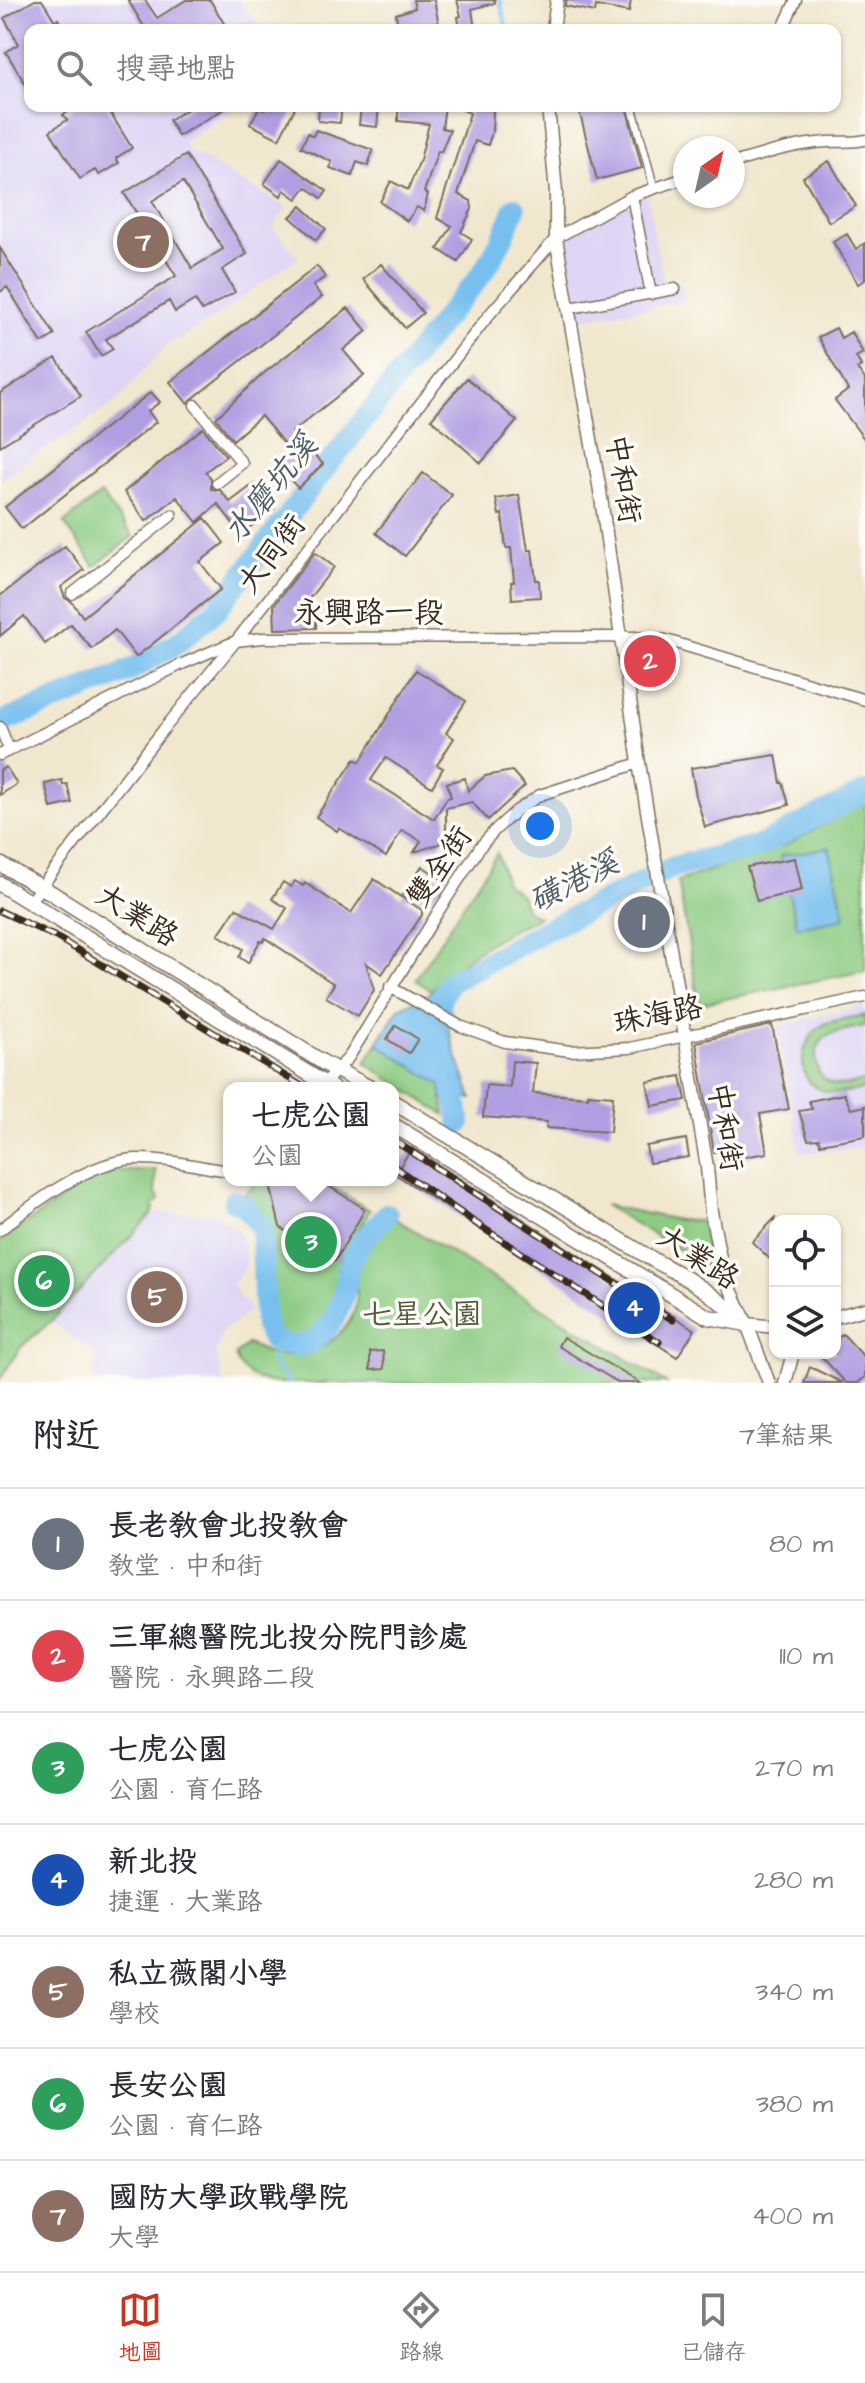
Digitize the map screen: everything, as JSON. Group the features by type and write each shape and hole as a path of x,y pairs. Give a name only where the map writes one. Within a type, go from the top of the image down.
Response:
{"main road":[{"name":"大業路","path":"0,864 360,1082"},
{"name":"大業路","path":"0,884 320,1082"},
{"name":"大業路","path":"399,1106 657,1262 693,1280 747,1324"},
{"name":"大業路","path":"399,1129 708,1317 747,1324"}],"street":[{"path":"554,24 557,0"},
{"path":"785,24 796,0"},
{"name":"中和街","path":"549,112 556,192 556,238 570,308 639,763 723,1273 747,1324 769,1383"},
{"path":"634,112 654,188"},
{"path":"745,159 778,149 865,140"},
{"path":"556,238 632,196 673,182"},
{"path":"632,196 651,294"},
{"name":"大同街","path":"30,901 489,315 556,238"},
{"path":"570,308 675,289"},
{"path":"195,405 242,463 217,483"},
{"path":"72,594 172,515"},
{"name":"永興路一段","path":"5,749 236,641 304,637 621,637 666,640 865,700"},
{"path":"0,727 5,749"},
{"name":"雙全街","path":"330,1082 480,847 516,811 540,795 639,763"},
{"name":"珠海路","path":"390,987 460,1026 505,1042 570,1051 630,1048 865,997"},
{"path":"0,1230 26,1209 87,1173 122,1161 161,1161 223,1170"},
{"path":"841,1315 865,1309"},
{"path":"747,1324 769,1326"},
{"path":"785,1383 791,1359"}],"shaded area":[{"path":"0,0 238,0 259,24 24,24 24,112 230,112 184,142 189,151 287,207 273,227 298,257 211,320 167,345 118,400 0,480"},
{"path":"647,195 664,282 680,281 684,301 577,320 567,235 579,220"},
{"path":"627,645 674,649 665,673 631,676"},
{"path":"865,1005 865,1147 800,1153 777,1026"},
{"path":"153,1213 216,1214 239,1232 247,1264 231,1285 251,1310 224,1330 216,1352 224,1383 99,1383 92,1378 98,1356 51,1321"}],"green space":[{"path":"101,494 133,536 95,566 64,523"},
{"path":"865,802 865,971 699,1004 678,881 788,844"},
{"path":"497,853 506,883 521,895 527,911 539,917 481,948 431,990 415,980"},
{"path":"399,1008 441,1085 445,1115 399,1085 399,1082 365,1063"},
{"path":"865,1015 865,1026 827,1036 821,1042 817,1049 816,1065 831,1083 842,1085 865,1081 865,1089 833,1093 815,1087 808,1081 803,1064 810,1038 821,1026"},
{"path":"156,1170 155,1192 160,1199 154,1204 153,1213 51,1321 21,1347 0,1379 0,1241 90,1180 113,1172"},
{"path":"252,1186 331,1186 370,1210 340,1259 331,1312 318,1329 296,1340 277,1339 265,1329 274,1305 270,1225 245,1194"},
{"path":"604,1205 678,1220 699,1221 703,1225 711,1269"},
{"name":"七星公園","path":"389,1215 666,1383 488,1383 473,1379 456,1383 276,1383 256,1379 245,1372 235,1355 247,1344 273,1354 294,1356 321,1348 346,1327 355,1307 357,1292 354,1271 357,1261"}],"water":[{"path":"829,847 845,918 797,927 780,856"},
{"path":"437,986 450,994 447,1005 449,1031 472,1099 442,1099 441,1085 377,1044 399,1008 427,995"}],"building":[{"path":"35,0 42,0 55,21 58,19 61,24 24,24 24,82 6,52 19,44 4,18"},
{"path":"128,0 145,0 157,18 186,0 210,0 224,24 142,24"},
{"path":"413,0 434,0 439,24 397,24 396,14 415,8"},
{"path":"457,0 495,0 495,3 472,9 474,24 459,24 458,17 461,16"},
{"path":"566,0 631,0 629,12 596,6 595,12 565,6"},
{"path":"68,112 110,112 132,148 116,158 119,163 99,175 95,170 80,179 50,131 67,120 63,115"},
{"path":"183,112 219,112 178,136 169,120"},
{"path":"257,112 293,112 279,139 250,124"},
{"path":"319,112 341,112 340,123 318,121"},
{"path":"360,112 378,112 377,127 359,125"},
{"path":"398,112 444,112 442,128 450,130 441,152 438,151 424,192 428,194 424,211 417,207 407,221 380,202 391,181 408,190 429,124 398,121"},
{"path":"468,112 493,112 492,132 488,145 475,141 458,194 471,201 472,209 461,232 472,239 458,262 438,249 452,226 437,218 470,113"},
{"path":"580,112 628,112 642,168 597,180"},
{"path":"316,130 373,150 368,166 357,162 352,176 330,168 332,162 301,147 308,133 313,136"},
{"path":"186,155 247,254 222,270 235,292 202,311 195,300 175,312 169,301 106,339 113,349 101,356 86,332 176,276 124,193","holes":["183,182 223,249 192,268 152,201"]},
{"path":"281,159 327,191 322,198 306,187 297,199 284,190 281,196 264,184"},
{"path":"829,161 856,206 829,222 803,177"},
{"path":"301,206 326,229 316,240 290,217"},
{"path":"847,234 856,249 865,243 865,280 858,284 833,242"},
{"path":"0,248 55,335 42,343 7,287 0,292"},
{"path":"381,264 423,313 405,328 363,279"},
{"path":"317,266 325,277 313,286 322,297 187,403 170,382"},
{"path":"348,308 367,331 343,350 364,375 292,432 323,464 298,488 277,466 291,452 261,416 233,440 216,418 264,373"},
{"path":"836,328 841,338 851,332 863,353 856,357 861,366 857,369 865,379 865,440 835,400 848,390 818,337"},
{"path":"56,358 81,396 0,446 0,393"},
{"path":"467,378 517,421 481,463 431,419"},
{"path":"151,392 160,402 148,411 156,422 22,529 5,507"},
{"path":"203,428 226,456 205,472 211,478 211,489 220,490 230,502 254,484 274,509 241,534 218,504 197,522 177,497 146,521 124,492"},
{"path":"423,473 452,495 405,556 376,533"},
{"path":"519,495 528,550 532,550 536,580 539,580 540,597 512,599 511,548 506,548 502,514 499,515 496,499"},
{"path":"205,518 224,543 200,562 221,589 136,657 115,630 92,649 71,624 45,644 24,616 0,636 0,596 65,546 84,570 61,587 65,598 83,617"},
{"path":"315,552 334,567 301,609 316,609 316,628 275,629 274,605"},
{"path":"655,647 669,651 661,673 636,676 635,664 639,655"},
{"path":"416,670 466,701 446,733 454,738 437,765 443,768 432,787 386,758 371,780 434,819 447,798 451,797 447,783 465,778 468,791 485,776 512,771 525,786 488,820 472,802 446,808 446,834 440,844 414,852 421,841 402,830 386,857 316,817 355,759 360,762"},
{"path":"776,755 789,805 705,827 691,768"},
{"path":"6,767 17,784 0,795 0,770"},
{"path":"62,780 63,785 67,784 72,803 51,808 45,784"},
{"path":"795,858 802,890 757,901 747,867"},
{"path":"422,866 446,882 434,896 403,898 422,910 422,915 382,974 366,963 374,990 358,1016 326,997 334,984 265,938 263,942 260,941 248,963 239,957 243,949 218,935 236,908 274,929 287,908 272,899 283,882 291,887 295,881 303,886 305,883 351,913 374,879 401,897"},
{"path":"396,1025 418,1039 409,1053 387,1039"},
{"path":"772,1025 789,1109 760,1114 767,1153 731,1159 729,1149 714,1152 696,1042"},
{"path":"512,1061 536,1063 533,1093 613,1096 610,1132 546,1128 547,1122 483,1117 486,1085 510,1087"},
{"path":"681,1076 686,1100 652,1106 647,1082"},
{"path":"844,1094 851,1109 865,1106 865,1136 820,1144 819,1139 808,1140 799,1111 812,1109 809,1101"},
{"path":"686,1139 689,1157 649,1163 646,1146"},
{"path":"412,1148 695,1330 677,1357 399,1177 399,1168"},
{"path":"270,1186 329,1186 365,1209 335,1261 280,1227"},
{"path":"769,1224 769,1258 752,1242"},
{"path":"843,1334 865,1358 865,1377 858,1383 846,1383 824,1359 841,1359"},
{"path":"563,1337 640,1383 619,1383 558,1346"},
{"path":"383,1351 384,1369 370,1370 370,1352"},
{"path":"810,1367 843,1383 804,1383"}],"waterway":[{"name":"水磨坑溪","path":"500,0 506,24"},
{"name":"水磨坑溪","path":"0,723 129,671 177,643 217,609 315,481 476,282 498,247 515,208"},
{"name":"磺港溪","path":"442,1019 439,1001 450,982 538,934 673,867 759,846 865,792"},
{"name":"磺港溪","path":"451,1073 460,1123"},
{"name":"磺港溪","path":"234,1201 246,1207 262,1228 265,1326 273,1340 294,1346 314,1340 328,1327 344,1294 355,1252 387,1214"},
{"path":"273,1340 272,1361 289,1383"},
{"path":"465,1383 476,1379 482,1383"}],"railway":[{"path":"0,911 56,937 295,1082"},
{"path":"399,1144 673,1320"},
{"path":"399,1170 659,1342"}],"place":[{"name":"國防大學政戰學院","path":"143,242"},
{"name":"三軍總醫院北投分院門診處","path":"650,661"},
{"name":"長老教會北投教會","path":"644,922"},
{"name":"七虎公園","path":"311,1242"},
{"name":"長安公園","path":"44,1281"},
{"name":"私立薇閣小學","path":"157,1297"},
{"name":"新北投","path":"634,1308"}]}
